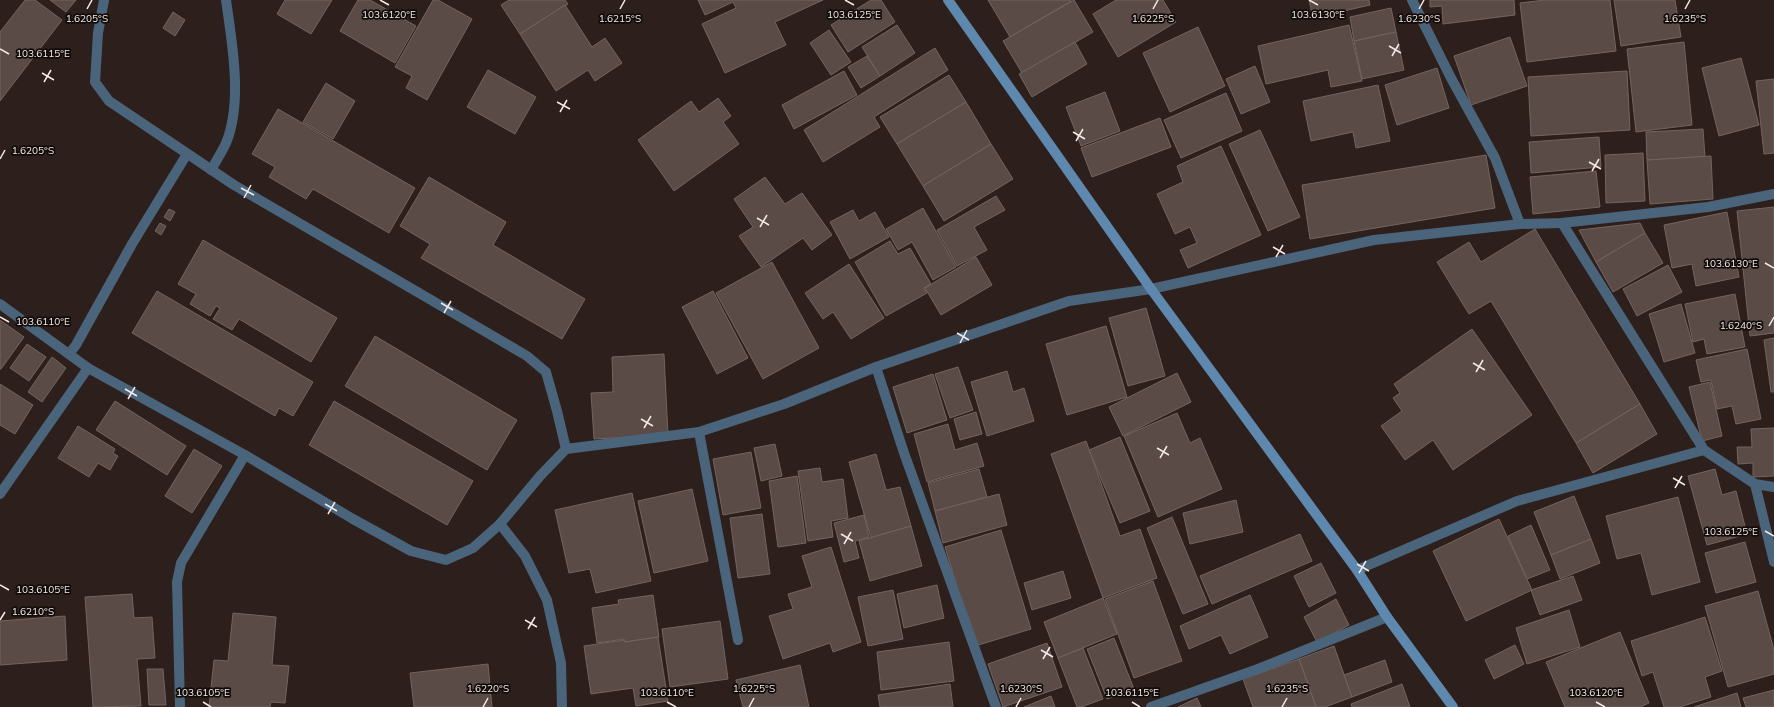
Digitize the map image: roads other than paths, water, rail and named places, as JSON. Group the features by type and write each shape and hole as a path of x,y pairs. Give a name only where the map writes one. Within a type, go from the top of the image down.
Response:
{"street":[{"path":"104,0 98,34 94,82 109,101 211,170 527,356 546,372 566,449"},
{"path":"211,170 226,143 234,108 234,62 226,0"},
{"path":"948,0 1151,289 1357,570 1387,617 1453,707"},
{"path":"1412,0 1450,78 1495,158 1520,224"},
{"path":"69,354 76,345 132,244 187,154"},
{"path":"0,304 88,368 245,455 353,519 411,551 446,560 472,548 500,524 540,476 566,449 699,432 784,404 876,367 1069,301 1151,289 1374,240 1520,224 1562,223 1708,207 1774,194"},
{"path":"1562,223 1704,450 1755,484 1774,487"},
{"path":"876,367 904,453 996,707"},
{"path":"0,494 88,368"},
{"path":"699,432 738,640"},
{"path":"1357,570 1517,501 1704,450"},
{"path":"180,707 176,582 181,563 245,455"},
{"path":"1755,484 1774,562"},
{"path":"500,524 525,556 547,600 561,663 562,707"},
{"path":"1151,707 1258,669 1387,617"}]}
